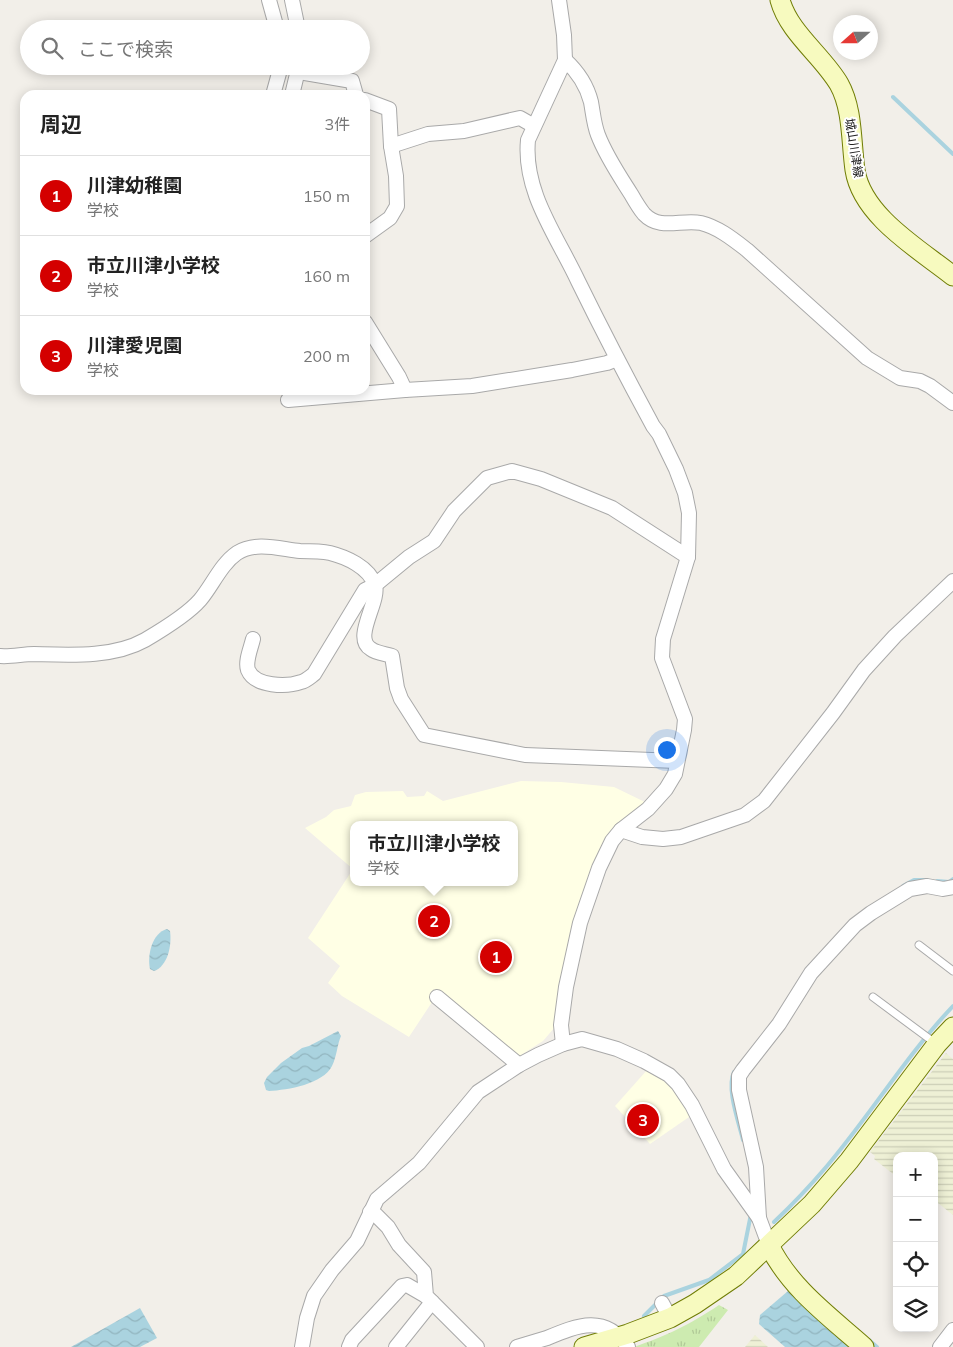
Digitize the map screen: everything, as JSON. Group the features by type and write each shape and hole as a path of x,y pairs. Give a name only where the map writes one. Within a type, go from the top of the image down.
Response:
{"street":[{"path":"269,0 275,20"},
{"path":"294,0 297,20"},
{"path":"559,0 566,60 528,140 526,154 531,180 542,211 617,359 659,434 685,493 689,513 688,557 663,639 662,658 685,720 675,774 666,789 648,809 621,830 612,841 599,868 580,922 566,988 561,1025 563,1044"},
{"name":"城山川津線","path":"780,0 788,16 839,84 850,122 855,172 870,206 883,221 953,276"},
{"path":"566,60 585,86 597,133 608,158 644,214 656,222 665,224 691,222 706,224 734,240 867,358 900,378 920,381 930,386 953,402"},
{"path":"274,90 279,75"},
{"path":"293,90 297,75"},
{"path":"326,75 352,81 355,90"},
{"path":"370,102 389,109 397,206 390,218 370,232"},
{"path":"391,146 396,146 428,134 464,131 520,118 534,126"},
{"path":"370,330 405,390"},
{"path":"370,393 472,386 572,370 607,363 617,359"},
{"path":"288,400 346,395"},
{"path":"253,639 248,658 248,670 256,679 271,685 289,685 303,682 314,674 365,590 434,541 454,511 487,478 512,471 541,479 612,508 688,557"},
{"path":"0,656 32,654 66,656 114,651 144,641 194,607 227,564 236,554 246,549 278,547 328,552 349,559 367,574 374,585 375,594 364,634 365,643 370,649 392,656 397,688 401,699 424,735 524,755 677,761"},
{"path":"621,830 642,837 663,839 681,837 746,815 764,801 864,670 895,636 953,581"},
{"path":"753,1211 756,1166 739,1090 739,1076 780,1024 811,973 855,925 910,889 927,886 951,890"},
{"path":"438,997 518,1065"},
{"path":"584,1347 624,1342 666,1310 695,1304 736,1276 812,1204 849,1161 930,1038 953,1027"},
{"path":"302,1347 306,1318 314,1296 332,1270 358,1241 377,1198 419,1163 478,1092 518,1065 563,1044 582,1039 617,1049 668,1075 678,1084 692,1105 724,1169 753,1211 769,1245 785,1272 797,1288 864,1347"},
{"path":"370,1212 376,1215 388,1227 399,1245 424,1272 429,1299 396,1347"},
{"path":"349,1347 352,1340 402,1286 407,1285 429,1299 477,1347"},
{"path":"517,1347 582,1325 604,1327 613,1331 624,1342"},
{"path":"940,1347 953,1330"}],"lane":[{"path":"919,944 953,971"},
{"path":"874,997 930,1038"}],"shaded area":[{"path":"521,781 561,782 614,787 647,803 616,827 555,1027 543,1041 516,1058 438,993 409,1037 342,996 328,983 340,966 308,938 350,874 350,886 518,886 518,821 350,821 350,866 305,828 326,817 334,810 351,806 355,795 366,792 403,791 407,797 424,796 427,791 443,801"},
{"path":"946,1053 953,1059 953,1215 938,1203 938,1152 893,1152 893,1174 874,1159 875,1156 870,1152"},
{"path":"647,1070 666,1080 692,1115 650,1144 615,1106"},
{"path":"755,1335 768,1347 745,1347"}],"green space":[{"path":"719,1305 728,1310 699,1347 634,1347 678,1329"}],"water":[{"path":"167,929 170,931 170,948 163,965 154,971 150,969 150,951 154,940 162,931"},
{"path":"338,1031 341,1036 334,1062 321,1077 304,1085 286,1089 266,1090 264,1083 267,1077 281,1063 302,1048"},
{"path":"788,1291 851,1347 785,1347 759,1324 760,1315"},
{"path":"140,1308 157,1338 140,1347 71,1347"}],"waterway":[{"path":"893,97 953,154"},
{"path":"937,881 949,882 953,879"},
{"path":"903,886 914,880 927,880"},
{"path":"774,1222 827,1166 904,1065 953,1006"},
{"path":"734,1072 731,1087 732,1096 743,1140"},
{"path":"644,1316 664,1296 709,1280 743,1254 751,1214"},
{"path":"869,1340 877,1347"}],"place":[{"name":"市立川津小学校","path":"434,921"},
{"name":"川津幼稚園","path":"496,957"},
{"name":"川津愛児園","path":"643,1120"}]}
